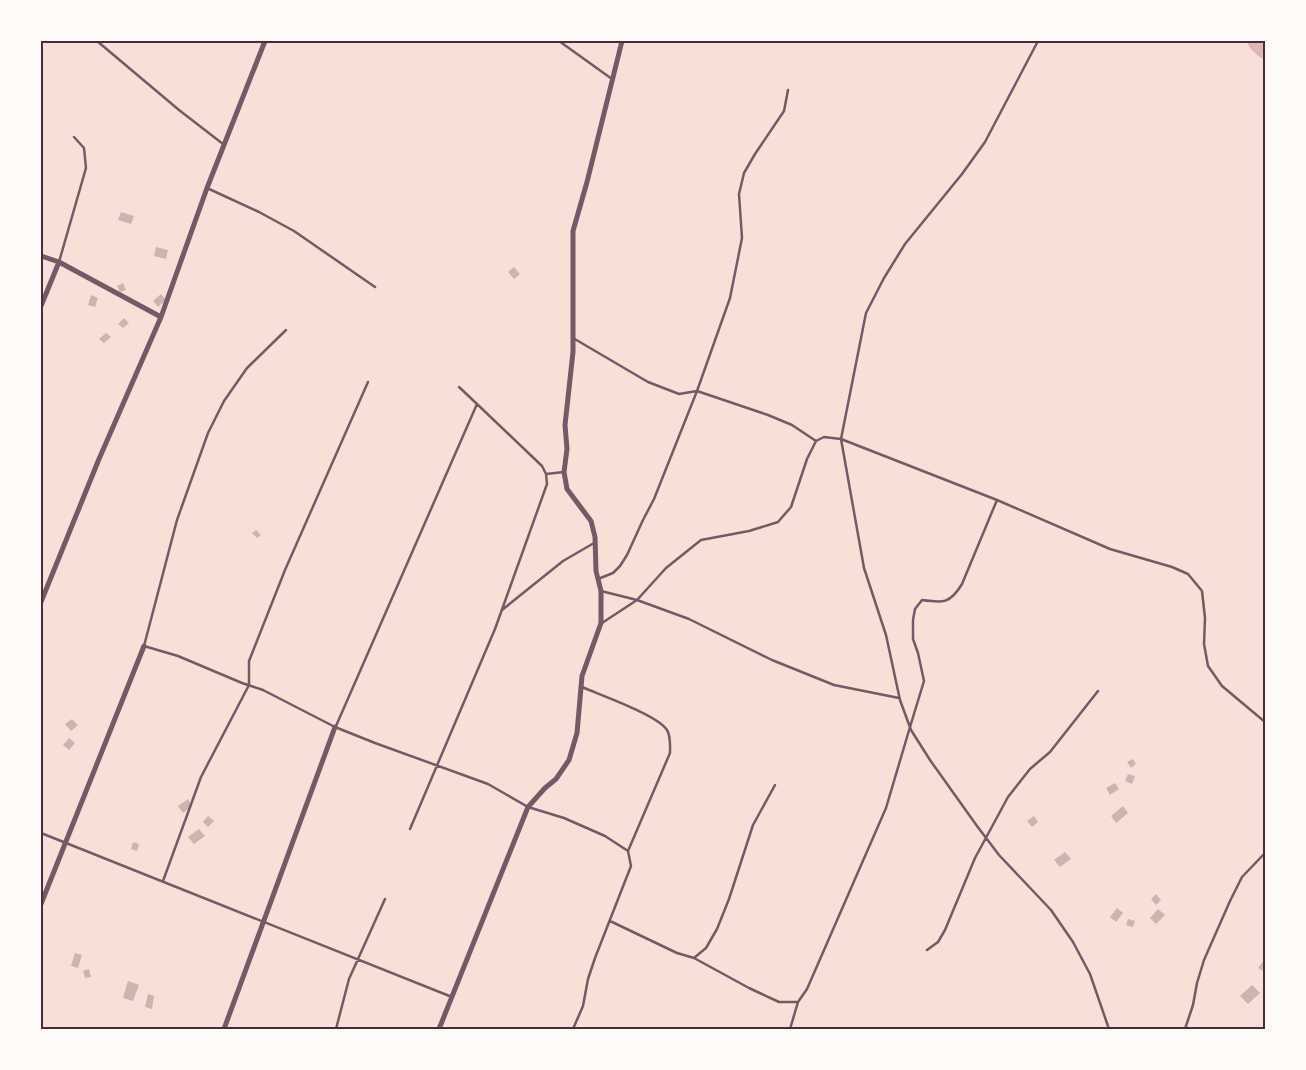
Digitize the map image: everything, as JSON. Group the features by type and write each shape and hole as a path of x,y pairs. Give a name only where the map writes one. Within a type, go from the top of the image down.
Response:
{"street":[{"path":"41,602 99,459 161,316 207,188 265,41"},
{"path":"439,1029 528,806 556,779 569,760 578,733 582,676 601,623 601,591 596,571 596,542 591,521 567,489 564,472 566,449 565,425 573,338 573,231 622,41"},
{"path":"41,256 59,262 161,316"},
{"path":"41,306 59,262"},
{"path":"41,904 144,646"},
{"path":"224,1029 335,727"}],"lane":[{"path":"98,41 179,110 224,145"},
{"path":"559,41 612,79"},
{"path":"1038,41 985,142 962,174 905,244 884,278 866,313 841,440 864,568 886,635 899,698 910,727 930,760 999,856 1052,910 1073,942 1090,974 1109,1029"},
{"path":"598,580 613,573 627,554 654,499 697,391 730,298 742,238 739,194 744,173 784,111 788,90"},
{"path":"59,262 86,168 84,148 74,137"},
{"path":"207,188 259,212 294,231 375,287"},
{"path":"286,330 247,368 224,401 208,432 177,520 144,646 178,656 263,690 335,727 488,784 528,806 564,818 605,836 628,851"},
{"path":"573,338 648,382 679,394 697,391 768,415 792,425 816,441"},
{"path":"163,881 201,777 249,685 249,661 285,570 368,382"},
{"path":"410,829 501,612 547,484 546,474 534,457 459,387"},
{"path":"335,727 477,404"},
{"path":"601,623 637,600 666,568 701,540 749,531 778,522 791,507 807,459 816,441 824,438 841,440 998,500 1110,549 1172,567 1188,574 1202,591 1205,618 1204,644 1208,666 1222,686 1265,722"},
{"path":"546,474 564,472"},
{"path":"790,1029 798,1002 807,989 886,808 924,681 913,639 913,620 916,609 922,600 947,601 955,595 962,584 998,500"},
{"path":"501,612 563,561 596,542"},
{"path":"601,591 637,600 689,619 805,674 834,685 899,698"},
{"path":"573,1029 583,1006 590,972 631,866 628,851 670,753 670,740 666,729 654,718 581,687"},
{"path":"927,950 938,942 945,930 975,858 1008,797 1030,769 1050,752 1098,691"},
{"path":"694,958 706,948 716,929 729,899 753,825 775,785"},
{"path":"41,833 452,997"},
{"path":"1185,1029 1204,960 1226,910 1242,877 1265,854"},
{"path":"336,1029 349,979 385,899"},
{"path":"610,921 677,953 694,958 749,988 780,1002 798,1002"}],"building":[{"path":"121,212 134,216 131,224 118,220"},
{"path":"156,247 168,250 166,259 154,256"},
{"path":"514,267 520,274 514,279 508,272"},
{"path":"123,283 126,290 120,292 117,286"},
{"path":"161,294 166,300 158,307 153,301"},
{"path":"91,295 98,298 95,307 88,305"},
{"path":"124,318 129,323 123,328 118,324"},
{"path":"106,333 111,337 104,343 99,339"},
{"path":"256,530 261,535 257,538 252,533"},
{"path":"72,719 78,725 71,731 65,724"},
{"path":"69,738 75,743 69,750 63,745"},
{"path":"1133,759 1136,764 1131,768 1127,762"},
{"path":"1128,774 1135,776 1132,784 1125,781"},
{"path":"1115,783 1119,789 1110,795 1106,788"},
{"path":"188,799 192,806 183,813 178,806"},
{"path":"1123,806 1128,813 1116,823 1111,816"},
{"path":"208,816 214,821 208,827 203,822"},
{"path":"1034,816 1038,822 1032,827 1027,821"},
{"path":"199,829 205,836 194,844 188,837"},
{"path":"133,842 139,844 137,851 131,849"},
{"path":"1065,852 1071,859 1060,867 1054,860"},
{"path":"1156,894 1161,900 1156,905 1151,899"},
{"path":"1117,908 1123,913 1116,922 1110,917"},
{"path":"1158,909 1165,915 1156,924 1150,918"},
{"path":"1128,919 1135,921 1133,927 1126,925"},
{"path":"75,953 82,955 78,968 71,966"},
{"path":"1265,959 1265,972 1258,968"},
{"path":"89,969 91,977 85,978 83,971"},
{"path":"128,981 139,985 133,1001 123,998"},
{"path":"1252,985 1260,993 1248,1004 1240,996"},
{"path":"148,994 154,996 152,1009 145,1007"}],"waterway":[{"path":"1258,41 1265,48"}]}
